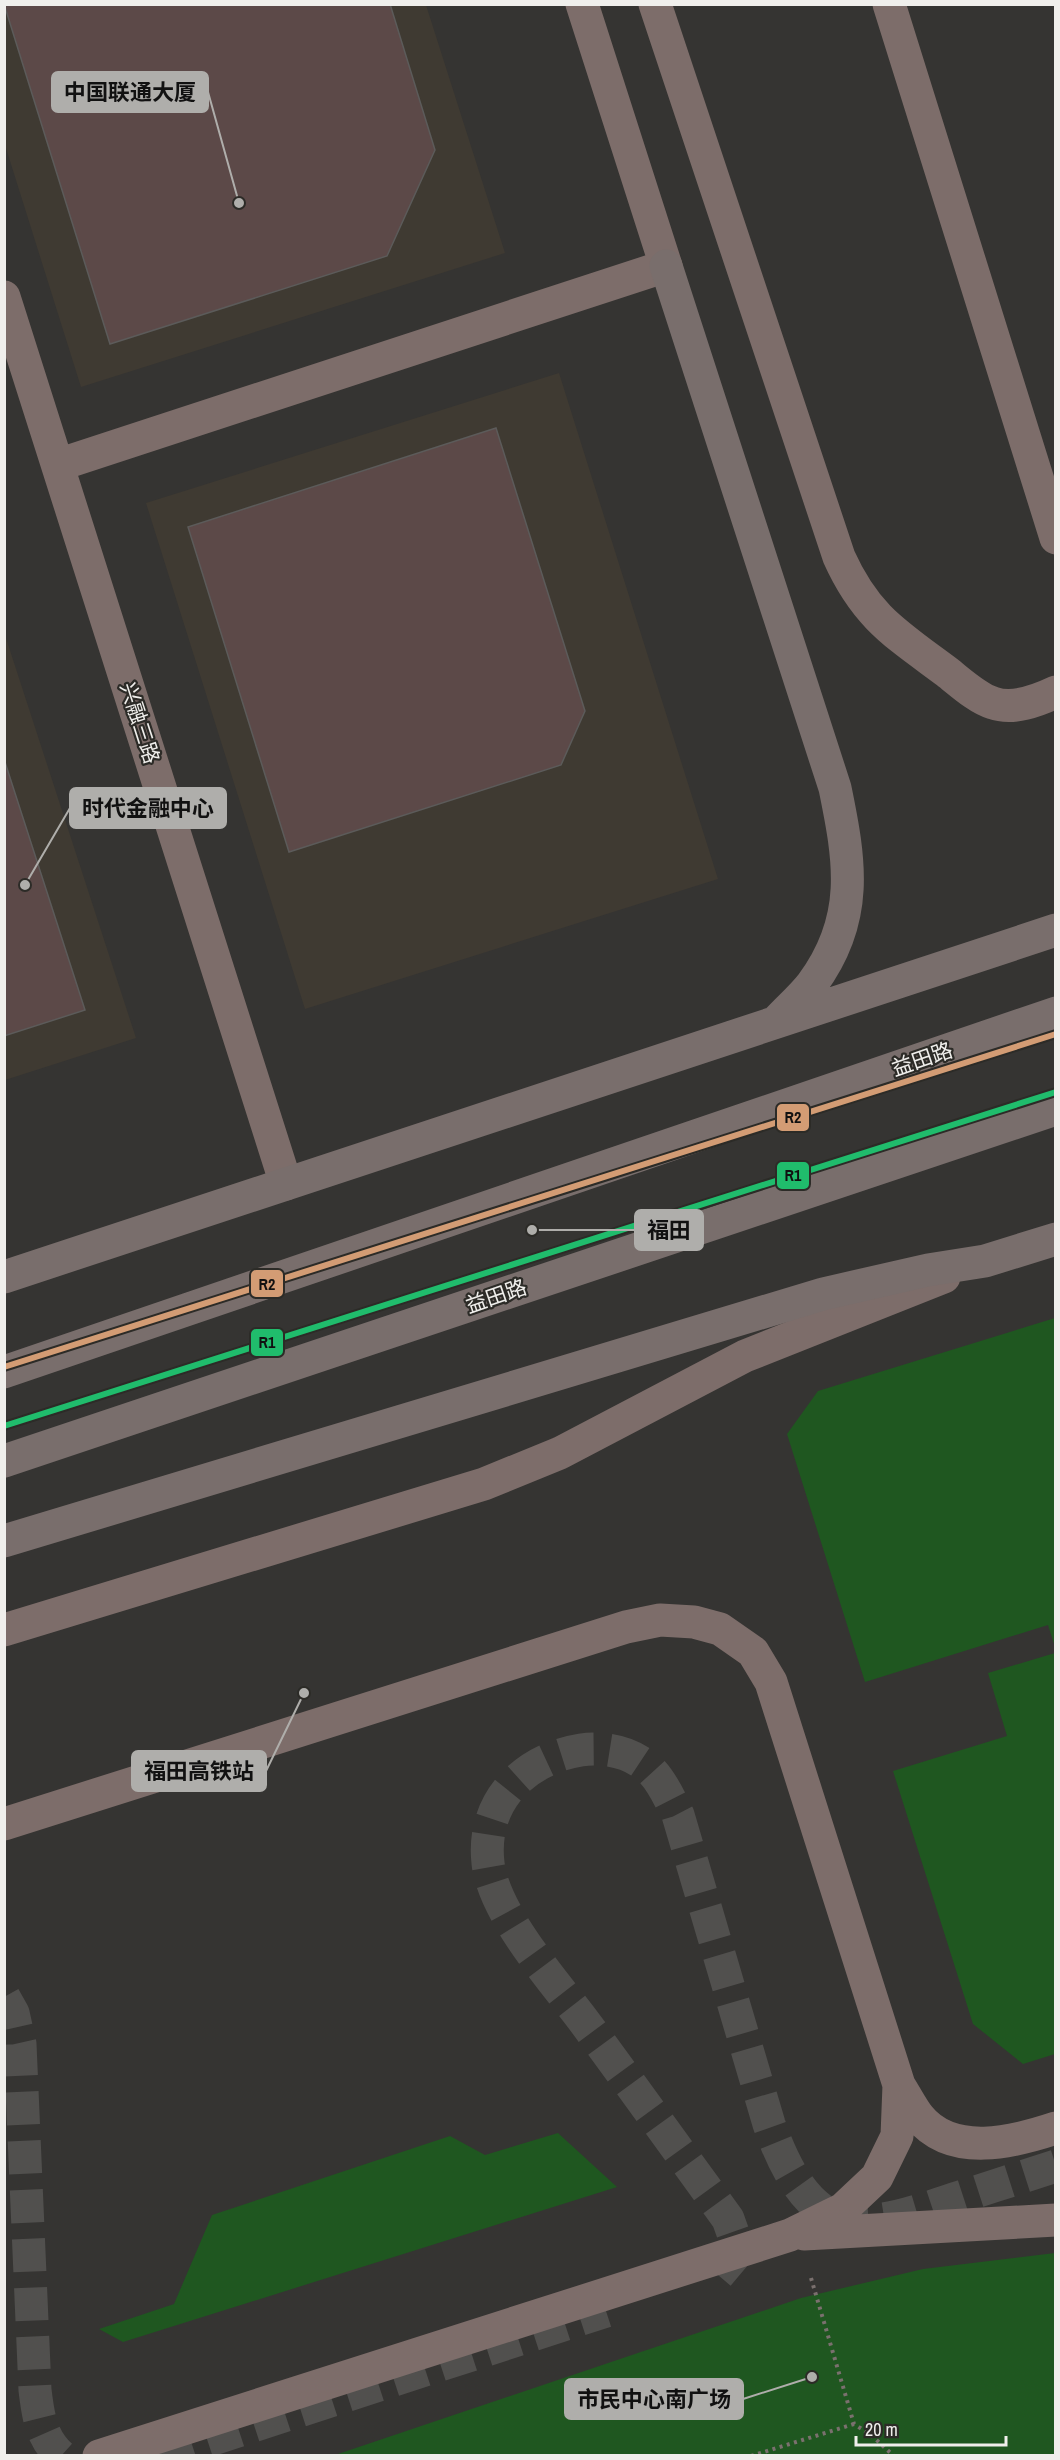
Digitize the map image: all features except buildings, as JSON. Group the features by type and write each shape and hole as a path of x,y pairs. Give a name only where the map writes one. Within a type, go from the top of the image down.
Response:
{"main road":[{"path":"666,266 835,788 846,843 848,900 837,940 812,983 774,1023"},
{"path":"4,1276 1056,930"},
{"name":"益田路","path":"4,1372 1056,1013"},
{"name":"益田路","path":"4,1461 1056,1109"},
{"path":"4,1541 823,1294 928,1270 985,1261 1056,1239"}],"street":[{"path":"58,465 666,266 582,4"},
{"path":"655,4 838,556 849,581 885,626 976,694 993,703 1008,705 1022,704 1056,692"},
{"path":"889,4 1056,538"},
{"name":"兴融三路","path":"4,297 286,1184"},
{"path":"4,1630 484,1484 560,1453 745,1356 846,1314 985,1261"},
{"path":"4,1824 626,1627 660,1620 694,1622 720,1629 753,1652 771,1682 899,2085 920,2118 945,2137 984,2144 1027,2137 1056,2128"},
{"path":"99,2456 790,2235 843,2209 877,2177 897,2136 899,2085"},
{"path":"790,2235 1056,2220"}],"path":[{"path":"812,2277 854,2424 871,2435 894,2456"},
{"path":"751,2456 854,2424"}],"shaded area":[{"path":"4,5 426,5 505,253 81,387 5,145"},
{"path":"559,373 718,879 305,1009 146,503"},
{"path":"4,632 136,1038 5,1080 4,1080"}],"green space":[{"path":"1055,1318 1055,1647 1048,1625 865,1682 787,1434 818,1391"},
{"path":"1055,1653 1055,2054 1023,2064 973,2024 893,1771 1007,1736 988,1673"},
{"path":"558,2133 617,2187 123,2342 99,2329 174,2304 212,2215 450,2136 485,2155"},
{"path":"1055,2253 1055,2455 335,2455 801,2298 923,2269"}],"tunnel":[{"path":"718,2275 734,2256 734,2236 728,2219 513,1926 493,1883 488,1863 488,1841 499,1803 510,1787 525,1774 541,1763 560,1755 589,1749 623,1754 646,1766 664,1789 678,1815 769,2124 795,2181 816,2205 829,2214 843,2219 858,2221 889,2218 1056,2166"},
{"path":"4,1997 13,2013 20,2044 35,2390 39,2417 45,2434 61,2456"},
{"path":"161,2456 606,2311"}],"transit line":[{"name":"R2","path":"4,1367 1056,1034"},
{"name":"R1","path":"4,1426 1056,1092"}],"place":[{"name":"中国联通大厦","path":"239,203"},
{"name":"时代金融中心","path":"25,885"},
{"name":"福田","path":"532,1230"},
{"name":"福田高铁站","path":"304,1693"},
{"name":"市民中心南广场","path":"812,2377"}]}
